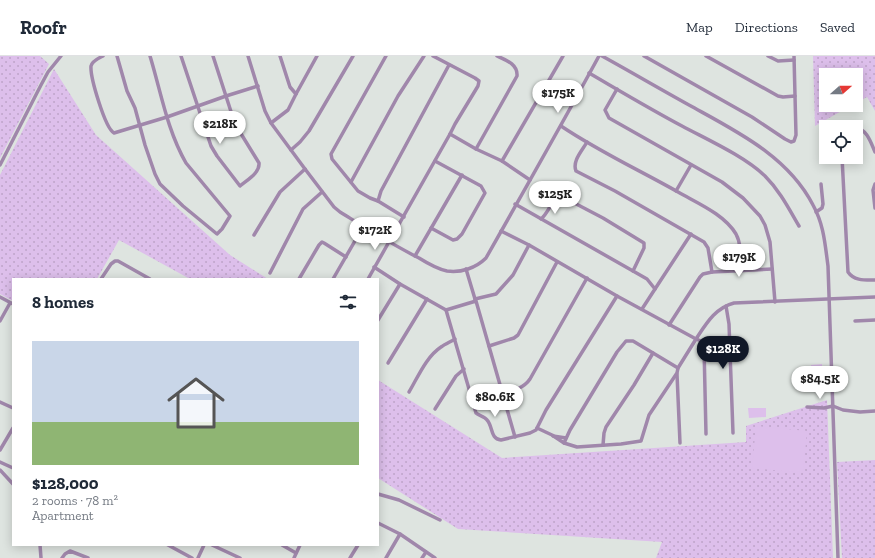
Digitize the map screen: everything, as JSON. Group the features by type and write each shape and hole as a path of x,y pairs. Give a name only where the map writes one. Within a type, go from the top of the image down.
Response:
{"street":[{"path":"0,165 48,72 61,56"},
{"path":"103,56 93,62 91,66 95,87 105,122 111,132 114,133 167,117 258,86"},
{"path":"117,56 127,91 135,108 155,174 160,184 183,206 218,234 230,216 186,163 171,130 150,56"},
{"path":"181,56 211,146 240,186 257,171 259,163 235,124 213,56"},
{"path":"248,56 265,111 271,123 304,169 340,212 389,243 445,270 452,271 466,269 478,265 486,258 515,204 561,126 573,100 600,56 721,123 778,160 797,180 809,198 825,236 828,266 838,558"},
{"path":"280,56 290,87 296,94"},
{"path":"311,56 314,62"},
{"path":"271,123 288,110 317,56"},
{"path":"290,150 300,142 309,131 353,56"},
{"path":"386,56 330,154 332,159 358,191 404,217"},
{"path":"351,182 398,96 424,56"},
{"path":"368,278 478,86 479,81 475,78 433,56"},
{"path":"476,149 517,76 515,67 497,56"},
{"path":"502,161 548,83 561,56"},
{"path":"644,56 752,117 788,142 794,141 796,135 794,58 778,61 768,56"},
{"path":"706,56 778,96 795,96"},
{"path":"378,201 381,191 449,65"},
{"path":"589,73 758,170 785,201 799,226"},
{"path":"548,83 573,100"},
{"path":"617,89 605,110 609,118 722,182 734,190 760,216 768,234 775,302"},
{"path":"561,126 711,211 732,229 738,238 740,249 740,270"},
{"path":"863,131 869,138 875,152"},
{"path":"450,134 476,149 502,161 530,180"},
{"path":"587,142 574,166 578,173 615,191 706,243 710,256 712,272"},
{"path":"431,228 453,240 457,239 462,234 485,194 485,191 481,186 435,161"},
{"path":"842,164 848,272 855,278 875,280"},
{"path":"676,191 691,165"},
{"path":"254,235 280,192 304,169"},
{"path":"414,256 462,175"},
{"path":"816,212 822,208 823,204 821,184"},
{"path":"875,184 873,190 875,208"},
{"path":"270,273 303,209 322,192"},
{"path":"541,219 546,214 554,200 561,196 603,218 644,243 644,248 633,272"},
{"path":"515,204 647,279 655,289"},
{"path":"334,278 363,227"},
{"path":"501,231 529,245 616,296 701,342 704,347 706,434"},
{"path":"642,310 691,234"},
{"path":"300,278 320,243 324,243 346,257"},
{"path":"446,310 496,294 513,276 529,245"},
{"path":"102,278 111,264 118,261 148,278"},
{"path":"489,346 514,338 518,335 557,262"},
{"path":"374,267 400,284 446,310 477,414 488,420 494,437 498,440 505,440 530,433 537,428 546,410 616,296"},
{"path":"466,269 515,437"},
{"path":"669,325 703,274 712,272 772,269"},
{"path":"502,394 521,387 530,379 587,278"},
{"path":"379,318 400,284"},
{"path":"680,442 678,368 709,318 726,306 739,302 775,302 875,297"},
{"path":"0,298 12,303 0,321"},
{"path":"388,363 427,299"},
{"path":"726,306 729,324 733,433"},
{"path":"856,320 875,320"},
{"path":"409,392 421,370 435,351 455,339"},
{"path":"564,443 570,430 617,352 624,343 630,340 633,341 678,368"},
{"path":"603,445 606,427 632,388 653,352"},
{"path":"435,410 456,376 464,369"},
{"path":"537,428 564,443 577,447 641,441 649,415 677,373"},
{"path":"0,402 12,408"},
{"path":"807,407 824,408 833,406 843,410 860,412 875,411"},
{"path":"0,450 12,430"},
{"path":"552,435 566,438"},
{"path":"0,462 12,468"},
{"path":"0,470 12,483"},
{"path":"379,494 399,500 440,520"},
{"path":"379,524 400,534 435,558"},
{"path":"386,558 400,534"},
{"path":"40,546 41,558"},
{"path":"170,546 192,558"},
{"path":"198,558 204,546"},
{"path":"214,546 240,558"},
{"path":"284,546 296,553"},
{"path":"294,558 300,546"},
{"path":"350,558 357,546"},
{"path":"62,558 64,554 70,552 88,558"},
{"path":"422,558 426,552"}],"shaded area":[{"path":"0,56 40,56 49,64 0,158"},
{"path":"813,56 875,56 875,111 867,97 863,99 863,68 819,68 819,112 840,112 826,120 819,120 819,124 815,126"},
{"path":"54,69 96,135 230,255 266,278 188,278 119,240 98,278 12,278 12,300 0,294 0,175"},
{"path":"822,364 823,386 812,387 811,365"},
{"path":"379,381 502,458 746,442 746,426 827,400 833,558 656,558 662,542 458,529 379,479"},
{"path":"748,408 766,408 766,417 749,418"},
{"path":"756,426 807,431 803,473 752,468"},
{"path":"875,460 875,558 842,558 837,462"}]}
